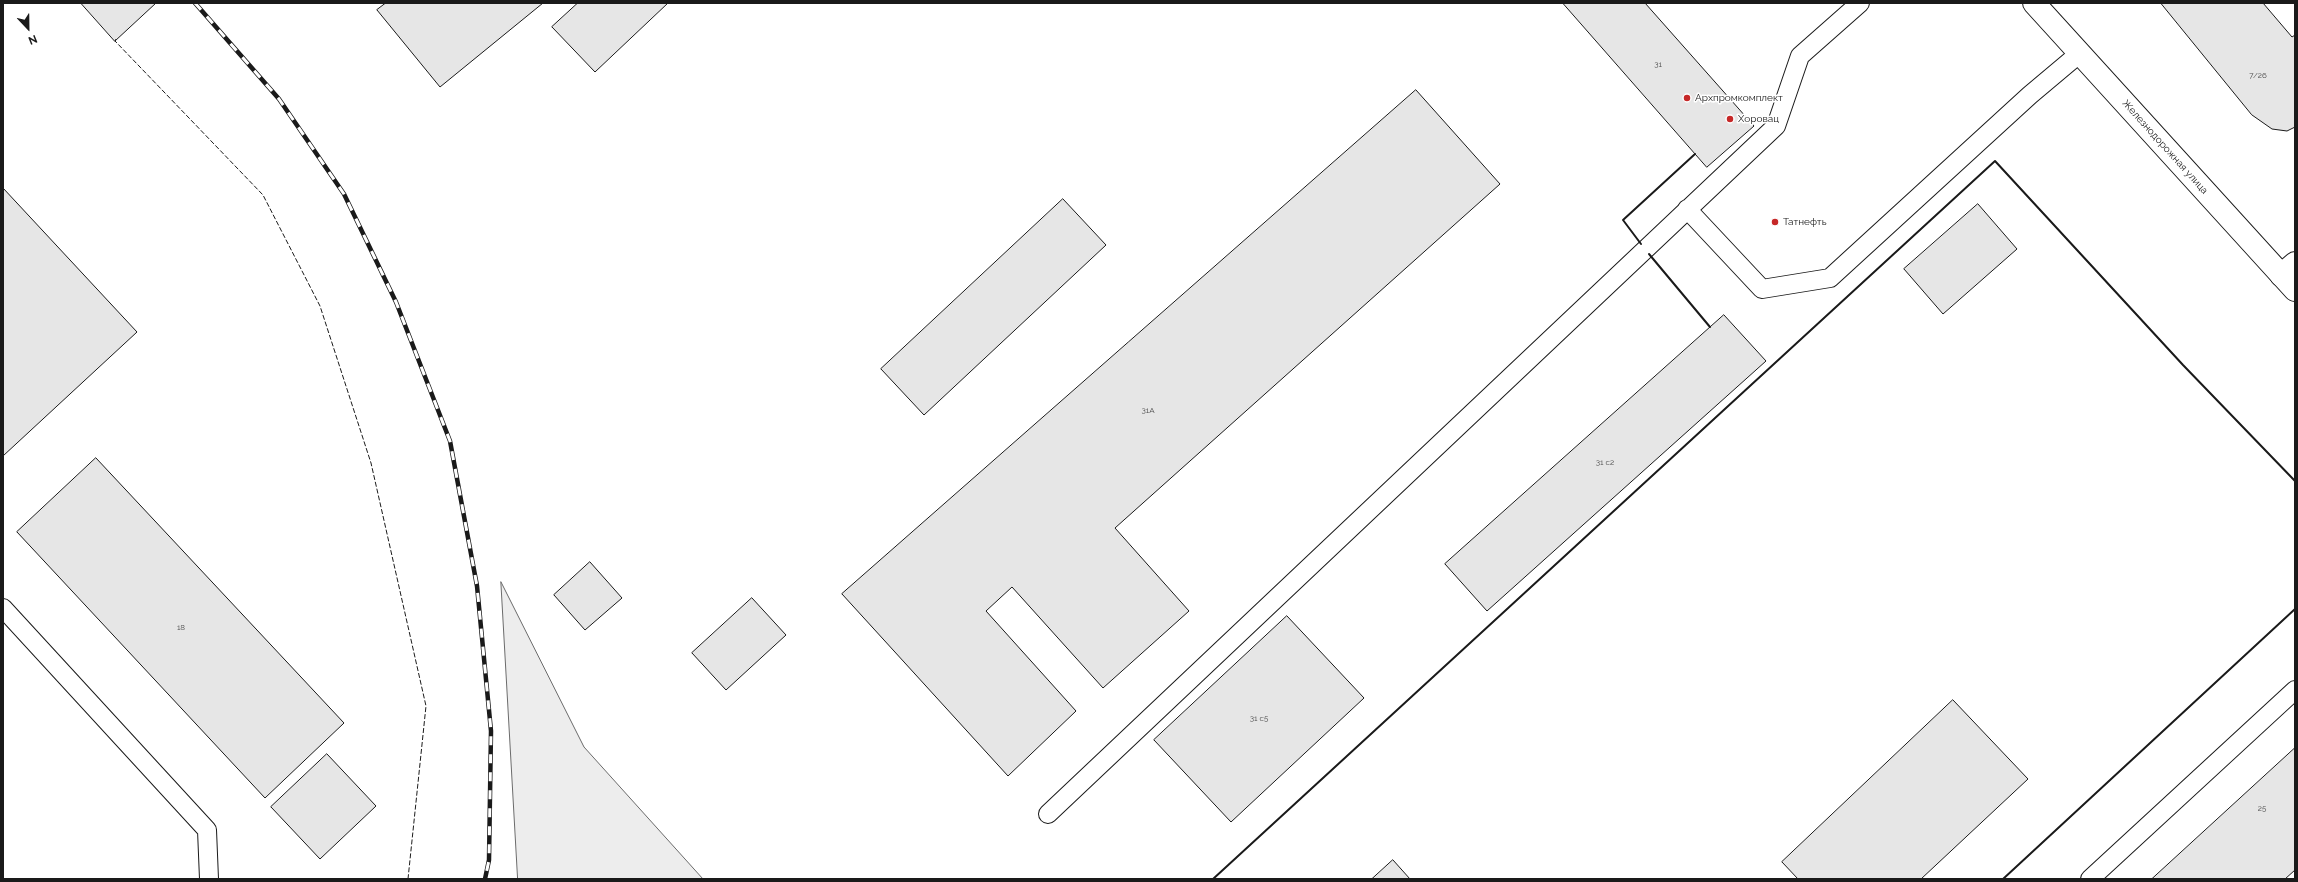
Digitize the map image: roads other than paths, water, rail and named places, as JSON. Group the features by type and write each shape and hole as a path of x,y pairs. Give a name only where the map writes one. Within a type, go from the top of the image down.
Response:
{"main road":[{"name":"Железнодорожная улица","path":"2034,3 2290,276"}],"lane":[{"path":"1048,814 1776,126 1800,56 1860,3"},
{"path":"1687,209 1762,289 1830,278 2030,95 2080,53"},
{"path":"3,608 207,830 209,879"},
{"path":"2090,879 2295,690"}],"railway":[{"path":"195,3 279,99 344,194 396,302 450,441 477,586 491,731 489,860 485,879"}],"place":[{"name":"Архпромкомплект","path":"1687,98"},
{"name":"Хоровац","path":"1730,119"},
{"name":"Татнефть","path":"1775,222"}]}
